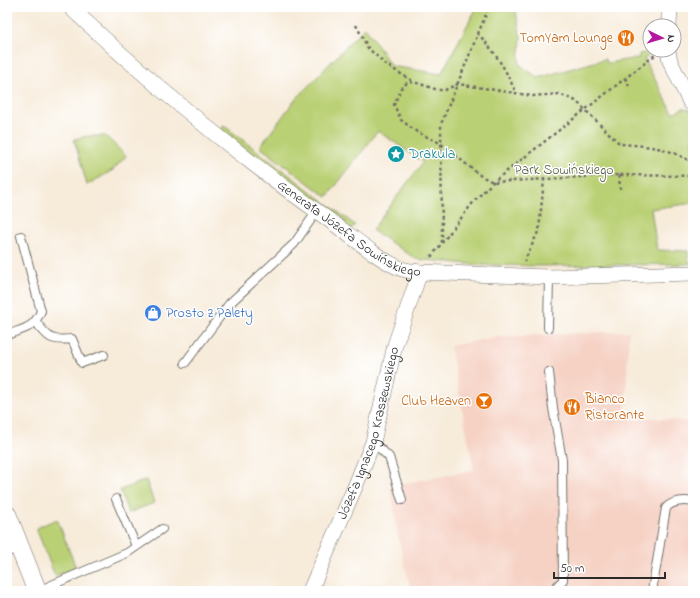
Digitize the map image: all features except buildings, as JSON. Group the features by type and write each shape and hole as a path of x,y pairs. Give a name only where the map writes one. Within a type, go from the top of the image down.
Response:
{"street":[{"name":"Generała Józefa Sowińskiego","path":"70,7 113,48 186,111 317,212 385,260 402,269 420,272 549,277 693,273"},
{"path":"669,18 670,7"},
{"path":"668,58 691,101"},
{"name":"Józefa Ignacego Kraszewskiego","path":"310,591 373,442 395,345 420,272"},
{"path":"7,515 14,550 42,589"}],"lane":[{"path":"185,362 230,303 294,244 317,212"},
{"path":"7,335 36,322 41,311 21,236"},
{"path":"548,328 549,277"},
{"path":"36,322 44,333 56,340 72,339 82,363 104,355"},
{"path":"549,372 562,465 563,580 552,591"},
{"path":"373,442 388,457 402,500"},
{"path":"116,499 136,546"},
{"path":"652,591 666,508 670,504 686,501 693,502"},
{"path":"42,589 126,552 162,529"}],"path":[{"path":"442,242 441,124 477,33 489,7"},
{"path":"356,25 368,48 385,64 414,82 438,90 444,90 458,84 533,96 559,94 576,101 620,144 650,145 668,150 693,163"},
{"path":"477,33 490,46 504,66 516,93"},
{"path":"420,272 476,200 493,182 625,78 654,58"},
{"path":"625,78 629,86"},
{"path":"414,82 407,83 401,88 394,105 396,113 401,120 417,132 440,143 481,176 493,182 619,175 693,176"},
{"path":"619,175 620,189"},
{"path":"517,276 539,230 544,180"}],"shaded area":[{"path":"629,331 625,415 693,422 693,591 411,591 398,535 391,490 405,483 474,470 450,346 495,337"}],"green space":[{"name":"Park Sowińskiego","path":"477,7 515,7 521,37 519,64 538,78 605,59 607,63 639,58 639,54 642,53 642,58 646,58 644,59 673,113 683,108 689,109 693,117 693,203 651,209 657,250 688,251 688,261 693,261 693,264 537,266 479,265 416,259 372,230 423,162 378,131 327,197 260,147 294,101 365,27 391,66 441,74"},
{"path":"223,125 355,225 351,229 222,131"},
{"path":"88,136 106,136 126,156 113,170 87,185 74,139"},
{"path":"146,480 154,503 128,513 120,490"},
{"path":"57,519 76,568 55,576 36,528"}],"place":[{"name":"TomYam Lounge","path":"626,38"},
{"name":"Drakula","path":"396,154"},
{"name":"Prosto z Palety","path":"153,313"},
{"name":"Club Heaven","path":"484,401"},
{"name":"Bianco Ristorante","path":"572,407"}]}
